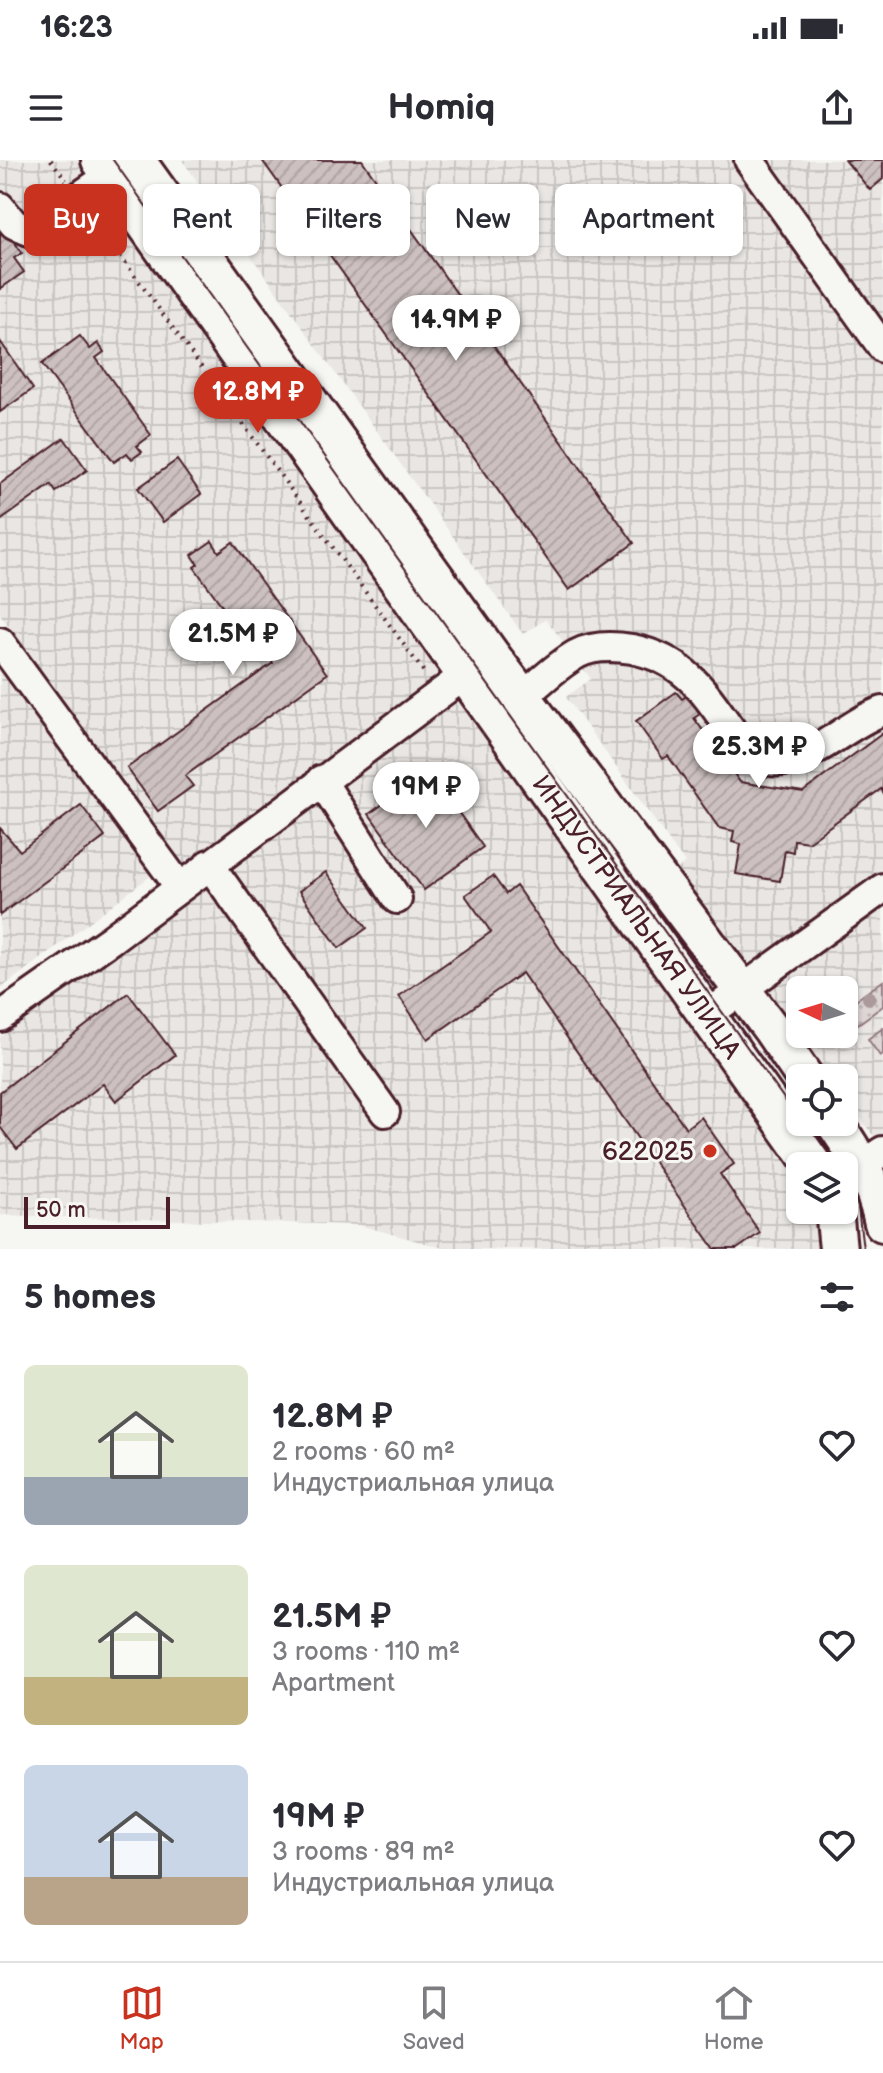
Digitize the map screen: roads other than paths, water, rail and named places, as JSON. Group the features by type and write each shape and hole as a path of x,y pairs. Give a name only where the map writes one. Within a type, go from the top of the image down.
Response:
{"main road":[{"name":"ИНДУСТРИАЛЬНАЯ УЛИЦА","path":"120,164 465,675 509,708 742,990 795,1064"},
{"name":"ИНДУСТРИАЛЬНАЯ УЛИЦА","path":"509,708 707,1015 804,1152"},
{"path":"844,1136 874,1187 883,1223"},
{"path":"835,1224 838,1249"}],"lane":[{"path":"749,160 883,348"},
{"path":"0,207 14,224 29,231 79,198 120,164"},
{"path":"0,642 179,886"},
{"path":"509,708 574,656 584,651 618,647 638,650 679,666 754,757 780,763 796,760 859,721 883,711"},
{"path":"0,1017 110,940 465,675"},
{"path":"321,780 397,899"},
{"path":"209,864 385,1112"},
{"path":"707,1015 883,888"}],"tram line":[{"path":"113,160 786,1101"},
{"path":"821,1136 831,1152"},
{"path":"858,1208 863,1249"}],"place":[{"name":"622025","path":"710,1151"}]}
